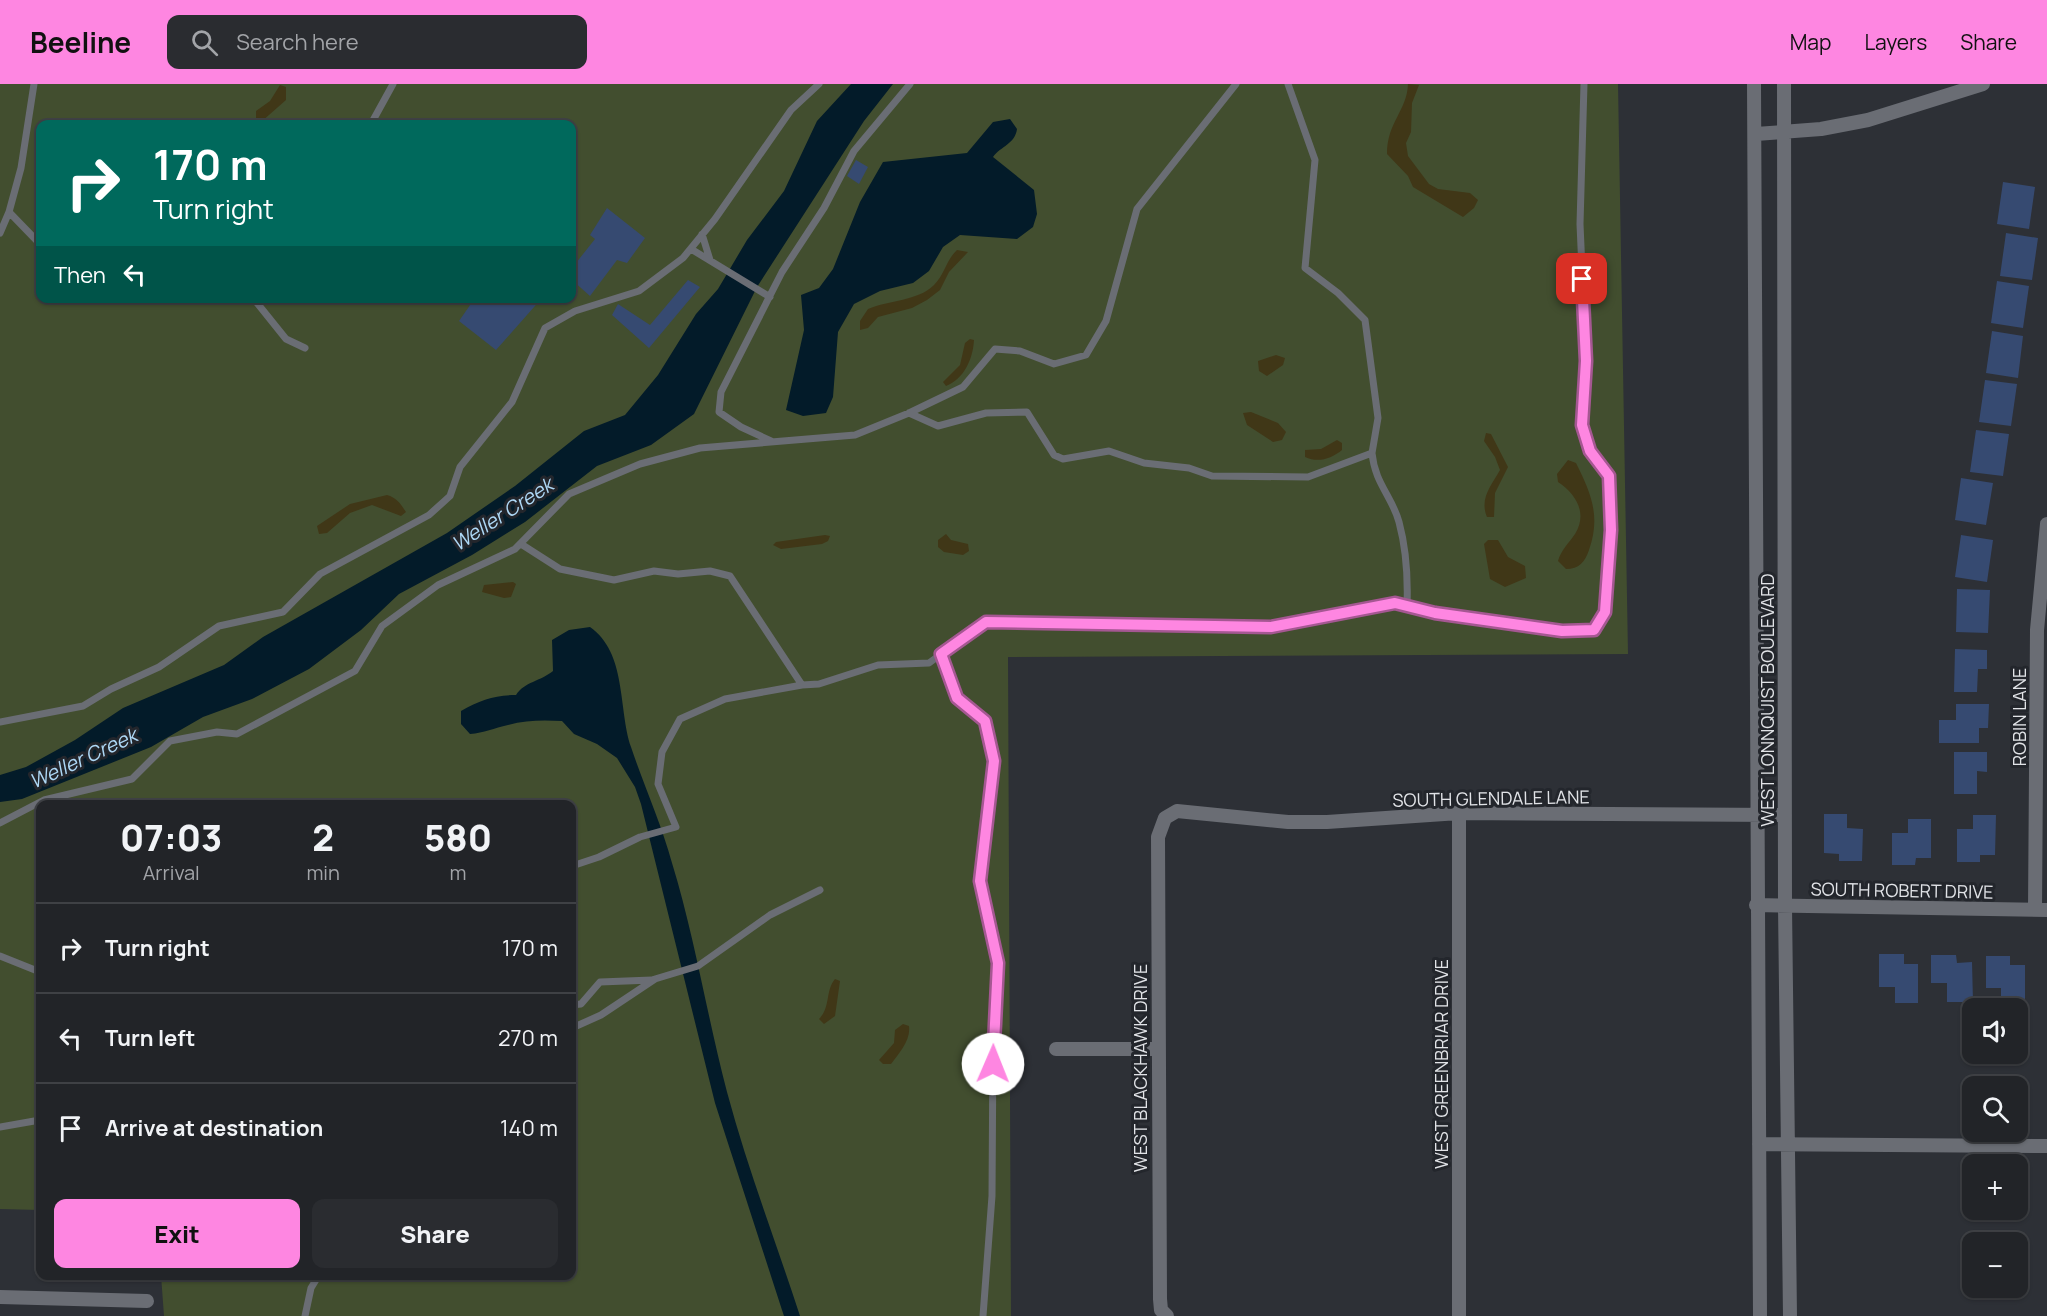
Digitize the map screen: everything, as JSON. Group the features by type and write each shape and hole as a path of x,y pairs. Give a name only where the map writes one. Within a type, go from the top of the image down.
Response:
{"street":[{"name":"WEST LONNQUIST BOULEVARD","path":"1754,84 1756,905 1760,1316"},
{"name":"WEST LONNQUIST BOULEVARD","path":"1784,84 1785,906 1790,1316"},
{"path":"1755,134 1821,129 1868,120 1983,84"},
{"name":"ROBIN LANE","path":"2041,910 2037,630 2047,524"},
{"name":"SOUTH GLENDALE LANE","path":"1164,818 1178,811 1317,822 1459,813 1785,815"},
{"name":"WEST GREENBRIAR DRIVE","path":"1459,813 1459,1316"},
{"name":"WEST BLACKHAWK DRIVE","path":"1164,818 1158,837 1157,1049 1160,1299 1161,1310 1167,1316"},
{"name":"SOUTH ROBERT DRIVE","path":"1756,905 2041,910"},
{"path":"1056,1049 1157,1049"},
{"path":"1759,1144 2047,1146"},
{"path":"0,1297 147,1301"}],"lane":[{"path":"0,233 9,212 21,168 34,84"},
{"path":"373,120 393,84"},
{"path":"0,722 83,706 111,689 159,667 219,626 283,612 321,574 429,515 450,496 460,467 512,402 545,328 575,311 639,291 682,258 702,234 791,110 819,84"},
{"path":"774,442 741,427 718,412 721,392 782,272 824,208 854,151 910,84"},
{"path":"44,800 132,779 170,741 217,732 237,734 355,671 382,626 438,585 521,544 569,494 640,464 700,448 855,435 909,414 963,387 995,349 1020,351 1054,364 1086,355 1106,321 1137,208 1211,119 1236,84"},
{"path":"1288,84 1315,160 1305,268 1338,293 1365,320 1378,418 1372,453 1374,473 1399,521 1405,562 1407,606"},
{"path":"576,865 599,857 640,837 676,828 658,784 662,752 680,718 725,699 819,684 878,665 929,663 986,622 1271,627 1395,603 1435,613 1562,631 1594,630 1605,612 1611,530 1609,476 1590,451 1582,425 1586,361 1580,224 1584,84"},
{"path":"9,212 36,240"},
{"path":"702,234 714,262"},
{"path":"690,249 770,297"},
{"path":"257,303 286,339 305,348"},
{"path":"909,414 938,426 986,412 1027,412 1054,455 1063,459 1109,451 1144,463 1189,468 1212,476 1308,477 1372,453"},
{"path":"521,544 560,569 614,580 654,571 678,574 710,571 730,576 802,685"},
{"path":"941,654 957,698 985,721 994,761 980,881 998,963 993,1040 992,1196 983,1316"},
{"path":"0,823 36,804"},
{"path":"576,1026 601,1015 655,980 698,966 770,915 820,890"},
{"path":"0,956 36,970"},
{"path":"576,1005 581,1004 600,982 655,980"},
{"path":"0,1127 36,1121"},
{"path":"305,1316 311,1288 316,1280"}],"green space":[{"path":"0,84 1618,84 1628,654 1008,657 1011,1316 164,1316 161,1280 576,1280 576,800 36,800 36,1210 0,1209"}],"sand":[{"path":"1408,84 1419,85 1412,103 1411,132 1406,143 1408,156 1429,184 1438,189 1470,193 1478,200 1474,208 1463,217 1413,187 1408,176 1387,154 1390,133 1404,102"},
{"path":"280,85 286,87 286,100 263,120 258,120 256,118 256,111 270,101"},
{"path":"957,250 968,252 949,272 940,290 912,308 878,317 868,328 860,330 860,321 868,309 912,297 934,285"},
{"path":"970,339 974,340 973,347 963,373 946,386 943,382 960,365 965,343"},
{"path":"1276,355 1285,358 1283,365 1267,376 1259,371 1258,361"},
{"path":"1251,412 1278,423 1286,432 1282,440 1273,442 1247,425 1243,413"},
{"path":"1486,433 1491,434 1508,467 1495,493 1494,517 1487,517 1485,498 1500,470 1495,457 1484,441"},
{"path":"1337,440 1342,443 1342,450 1333,456 1320,460 1305,457 1305,450 1321,449"},
{"path":"1568,460 1576,463 1586,484 1594,515 1593,538 1586,558 1581,564 1571,569 1566,569 1558,561 1575,534 1580,519 1580,511 1575,498 1558,482 1557,474"},
{"path":"387,495 398,501 406,512 401,516 372,505 350,513 327,533 319,534 317,526 350,504"},
{"path":"946,534 951,540 968,544 969,551 963,555 944,552 938,547 938,540"},
{"path":"830,536 828,541 822,544 781,549 773,545 776,542"},
{"path":"1488,540 1498,540 1508,557 1525,566 1526,578 1505,587 1490,579 1484,544"},
{"path":"513,582 516,584 511,597 504,598 482,592 484,585"},
{"path":"835,979 840,981 835,1016 824,1024 819,1019 825,1009"},
{"path":"903,1024 909,1026 909,1031 901,1051 891,1064 883,1064 879,1060 894,1043 895,1030"}],"water":[{"name":"Weller Creek","path":"851,84 893,84 864,121 757,287 694,414 651,445 597,466 525,522 472,555 399,594 361,630 309,669 252,699 203,717 151,747 22,799 0,802 0,775 26,767 75,740 123,708 224,665 263,637 447,533 515,486 584,431 625,415 658,375 696,314 718,289 747,240 784,191 817,121"},
{"path":"1010,119 1017,129 1016,134 1011,142 993,157 1034,190 1037,214 1033,227 1017,239 960,235 943,247 929,271 913,283 880,291 854,304 838,332 833,397 826,413 803,416 786,410 804,330 801,295 819,288 833,269 860,202 883,162 967,153 993,122"},
{"path":"590,627 602,638 616,666 627,732 663,833 680,891 735,1120 800,1316 784,1316 715,1103 635,787 617,758 597,744 574,734 562,721 521,722 470,734 461,724 461,711 488,699 516,695 523,687 553,671 552,640 569,630"}],"building":[{"path":"856,160 868,167 859,184 847,176"},
{"path":"2003,182 2035,187 2029,229 1997,224"},
{"path":"607,208 645,238 627,263 617,260 590,296 576,284 576,263 595,239 590,235"},
{"path":"2006,233 2038,238 2032,280 2000,276"},
{"path":"688,280 700,287 649,348 612,315 618,304 650,325"},
{"path":"1997,281 2029,286 2023,328 1991,323"},
{"path":"472,303 538,303 496,350 459,321"},
{"path":"1992,331 2023,336 2018,378 1986,373"},
{"path":"1985,380 2017,384 2011,426 1979,422"},
{"path":"1976,430 2009,434 2003,476 1970,472"},
{"path":"1961,478 1993,483 1986,525 1955,520"},
{"path":"1961,535 1993,540 1987,582 1955,577"},
{"path":"1957,589 1990,590 1988,633 1956,632"},
{"path":"1955,649 1987,650 1987,669 1978,669 1977,692 1954,692"},
{"path":"1956,704 1989,704 1988,728 1979,728 1979,743 1939,743 1939,720 1956,720"},
{"path":"1954,752 1987,752 1987,772 1977,771 1977,794 1954,794"},
{"path":"1824,814 1847,814 1847,828 1863,829 1862,861 1839,861 1839,854 1824,853"},
{"path":"1973,815 1996,815 1995,855 1980,855 1980,862 1957,862 1957,829 1973,829"},
{"path":"1908,819 1931,819 1931,858 1916,858 1915,865 1892,865 1892,833 1908,833"},
{"path":"1879,954 1904,954 1904,964 1918,964 1918,1003 1895,1003 1895,987 1879,987"},
{"path":"1931,955 1956,955 1957,963 1972,962 1973,998 1962,998 1962,1002 1947,1002 1947,983 1931,983"},
{"path":"1986,956 2010,956 2010,965 2025,965 2025,998 2001,998 2001,988 1986,988"}],"route":[{"path":"993,1064 998,963 980,881 994,761 985,721 957,698 941,654 986,622 1271,627 1340,616 1395,603 1435,613 1562,631 1594,630 1605,612 1611,530 1609,476 1590,451 1582,425 1586,361 1582,279"}]}
